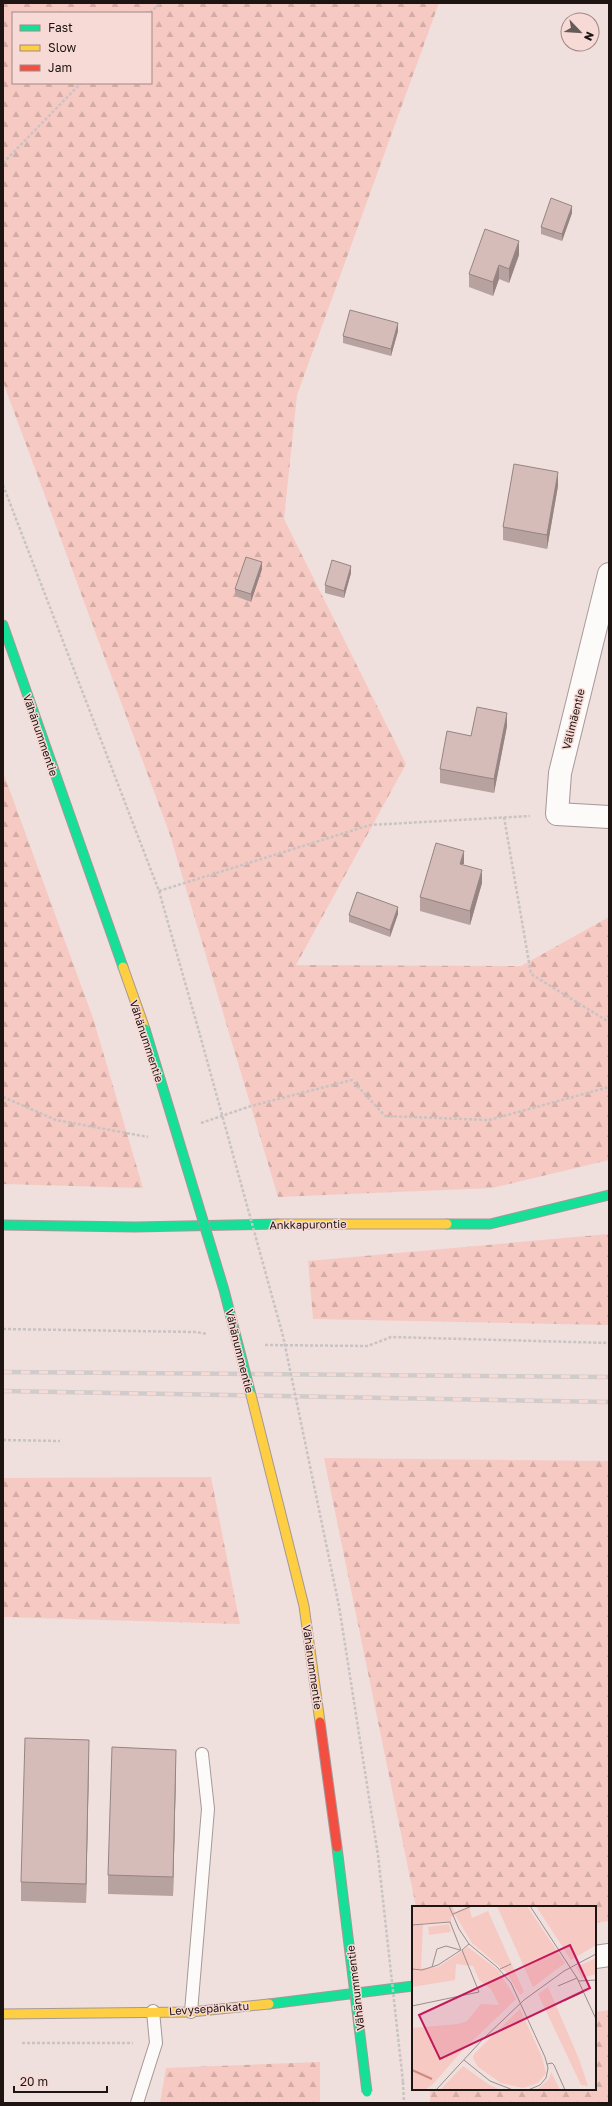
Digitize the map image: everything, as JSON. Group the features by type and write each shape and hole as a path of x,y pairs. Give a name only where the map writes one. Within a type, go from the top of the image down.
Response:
{"main road":[{"name":"Vähänummentie","path":"3,625 144,1029 224,1290 304,1606 343,1892 367,2092 367,2103"},
{"name":"Ankkapurontie","path":"3,1225 135,1228 319,1223 490,1224 609,1195"},
{"name":"Levysepänkatu","path":"3,2014 153,2011 191,2012 309,2000 412,1986"}],"street":[{"name":"Välimäentie","path":"557,814 560,773 609,574"},
{"path":"557,814 609,817"},
{"path":"596,1957 609,1955"}],"lane":[{"path":"191,2012 208,1809 202,1754"},
{"path":"137,2103 156,2043 153,2011"}],"path":[{"path":"151,12 160,3"},
{"path":"3,163 80,84"},
{"path":"3,485 159,891 200,1035"},
{"path":"159,891 370,825 557,814"},
{"path":"504,817 532,974 609,1022"},
{"path":"199,1123 251,1106 352,1080 385,1116 489,1120 609,1087"},
{"path":"3,1097 56,1120 154,1138"},
{"path":"3,1329 196,1332 211,1335"},
{"path":"264,1345 368,1346 391,1337 609,1343"},
{"path":"3,1440 60,1441"},
{"path":"18,2043 156,2043"},
{"path":"403,2082 404,2103"}],"green space":[{"path":"3,3 439,3 297,395 284,519 406,764 296,965 521,966 609,917 609,1160 492,1188 278,1197 170,835 3,382"},
{"path":"3,772 93,1018 143,1188 3,1184"},
{"path":"609,1234 609,1325 313,1319 308,1261"},
{"path":"324,1458 609,1461 609,1921 596,1923 596,1906 416,1906"},
{"path":"211,1477 240,1624 3,1617 3,1478"},
{"path":"609,2010 609,2103 430,2103 430,2090 596,2090 596,2012"},
{"path":"320,2062 320,2103 160,2103 166,2068"}],"building":[{"path":"551,198 572,206 562,234 541,227"},
{"path":"485,229 519,241 509,269 499,265 493,282 469,274"},
{"path":"350,310 398,323 391,349 343,336"},
{"path":"514,464 558,472 547,535 503,527"},
{"path":"246,557 262,562 251,594 235,589"},
{"path":"332,560 351,566 344,591 325,585"},
{"path":"477,707 507,713 494,779 440,769 447,731 471,736"},
{"path":"436,843 464,851 460,864 482,870 470,911 420,897"},
{"path":"357,892 398,907 390,930 349,915"},
{"path":"25,1738 89,1740 86,1884 21,1882"},
{"path":"112,1747 176,1750 173,1877 108,1875"}],"railway":[{"path":"3,1372 609,1377"},
{"path":"3,1391 609,1402"}],"traffic: fast":[{"path":"3,625 123,967"},
{"path":"145,1029 224,1290 251,1395"},
{"path":"447,1224 490,1224 609,1195"},
{"path":"3,1225 135,1227 278,1224"},
{"path":"337,1847 367,2092"},
{"path":"269,2004 412,1986"}],"traffic: slow":[{"path":"123,967 145,1029"},
{"path":"278,1224 447,1224"},
{"path":"251,1395 304,1606 320,1722"},
{"path":"3,2014 191,2012 269,2004"}],"traffic: jam":[{"path":"320,1722 337,1847"}]}
